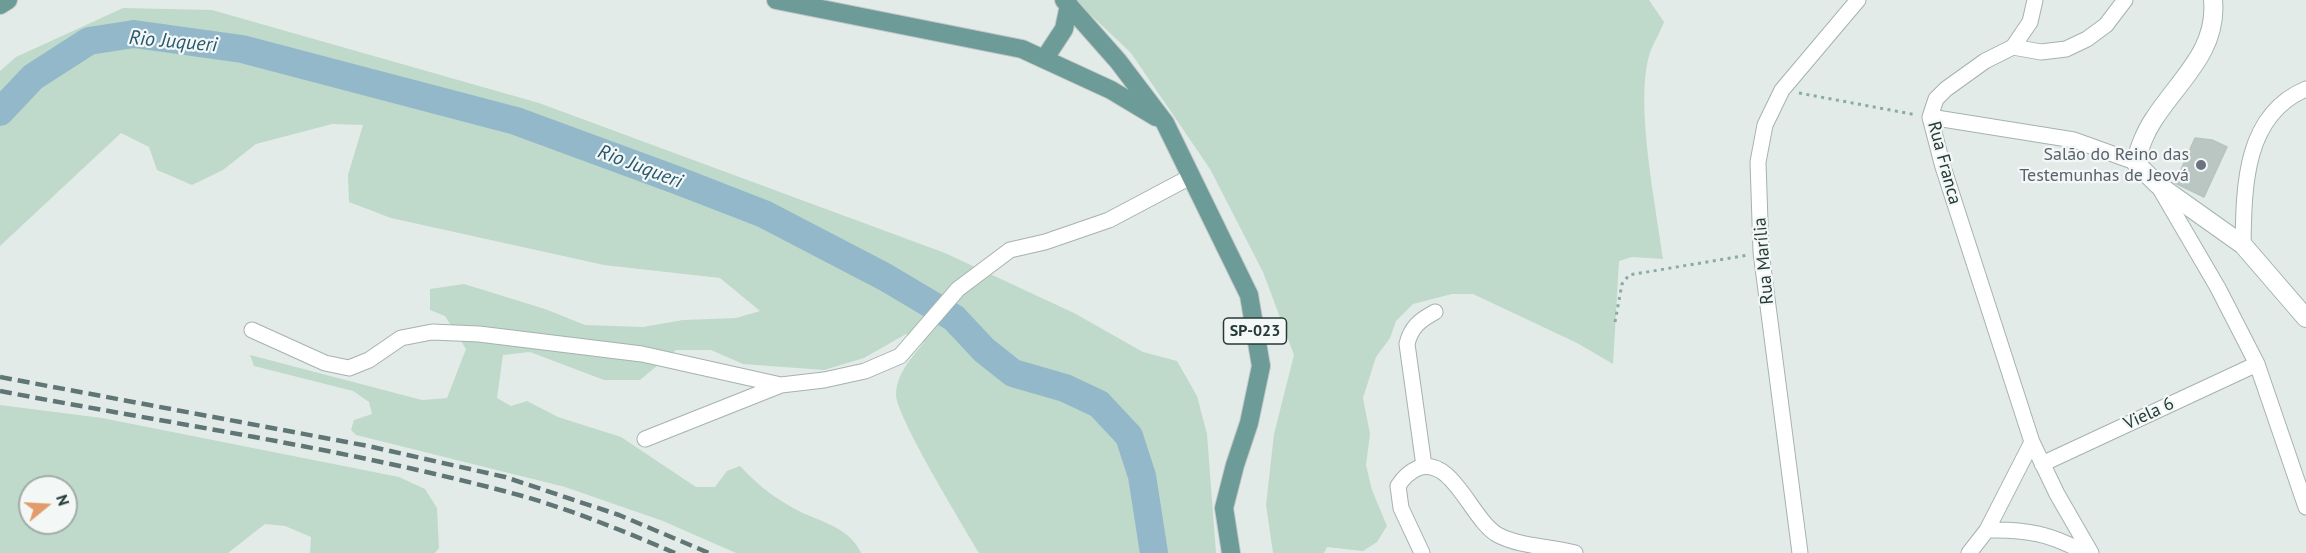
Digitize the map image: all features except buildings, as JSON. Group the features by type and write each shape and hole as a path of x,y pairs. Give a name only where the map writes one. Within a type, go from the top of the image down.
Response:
{"main road":[{"path":"0,5 8,0"},
{"path":"2213,0 2209,31 2202,54 2154,118 2135,162 2157,184 2243,245 2306,318"},
{"path":"787,1 1022,49 1111,90 1165,123"},
{"path":"1045,58 1064,29 1067,2"},
{"name":"SP-023","path":"1067,2 1118,61 1165,123 1249,295 1261,366 1249,423 1234,465 1224,508 1231,553"}],"street":[{"name":"Rua Marília","path":"1800,553 1761,252 1758,162 1766,125 1782,90 1858,0"},
{"path":"2035,0 2030,22 2013,47 2041,52 2066,50 2087,39 2106,25 2125,0"},
{"name":"Rua Franca","path":"2013,47 1985,61 1946,89 1936,99 1930,117 1947,178 2032,442 2091,553"},
{"path":"2243,245 2244,190 2254,142 2265,120 2284,100 2306,89"},
{"path":"1930,117 2074,140 2135,162"},
{"path":"645,439 781,385 847,376 886,364 900,356 958,289 1010,250 1045,242 1109,220 1192,176"},
{"path":"2157,184 2218,288 2257,364 2306,507"},
{"path":"1424,466 1407,344 1414,326 1421,319 1435,312"},
{"path":"252,330 325,363 349,368 369,360 401,338 432,332 479,334 642,354 781,385"},
{"name":"Viela 6","path":"2042,464 2257,364"},
{"path":"1969,553 1987,530 2032,442"},
{"path":"1422,553 1401,508 1398,486 1407,475 1424,466 1434,467 1448,475 1474,511 1496,534 1512,541 1575,553"},
{"path":"1987,530 2035,531 2057,538 2086,553"}],"path":[{"path":"1782,90 1930,117"},
{"path":"1615,322 1622,284 1629,275 1761,252"}],"green space":[{"path":"1075,0 1649,0 1664,22 1649,56 1644,101 1648,156 1663,259 1632,257 1619,261 1613,364 1577,343 1473,294 1452,294 1413,304 1396,321 1390,338 1376,357 1363,398 1370,434 1366,465 1372,490 1387,526 1377,542 1363,551 1327,547 1324,553 1273,553 1266,505 1274,434 1294,355 1263,272 1210,169 1131,53"},
{"path":"123,8 212,10 539,103 945,253 1074,313 1143,352 1177,361 1197,396 1207,434 1216,553 979,553 918,447 899,406 896,394 899,379 924,342 906,334 864,358 824,370 743,364 711,350 676,350 640,380 604,380 530,352 503,355 497,398 511,406 527,401 558,417 621,437 696,487 715,487 727,471 740,466 781,501 839,529 855,543 861,553 736,553 663,521 565,487 356,435 351,430 354,420 372,414 369,402 353,391 254,366 250,355 422,400 447,398 466,349 445,316 430,310 430,289 464,284 545,309 585,325 643,327 683,320 736,318 760,311 720,278 604,265 391,218 349,202 348,175 363,125 332,124 256,144 223,170 192,185 157,170 149,147 121,133 0,246 0,71 16,57"},
{"path":"0,405 102,418 399,477 425,489 437,508 439,548 435,553 310,553 311,537 285,526 265,524 228,553 0,553"}],"waterway":[{"name":"Rio Juqueri","path":"0,112 33,77 89,41 134,34 242,49 516,121 679,181 764,214 885,277 954,318 984,350 1013,373 1065,388 1099,404 1129,436 1142,476 1154,553"}],"railway":[{"path":"0,377 368,446 505,477 619,515 709,553"},
{"path":"0,391 313,448 438,475 567,510 675,553"}],"place":[{"name":"Salão do Reino das Testemunhas de Jeová","path":"2201,165"}]}
